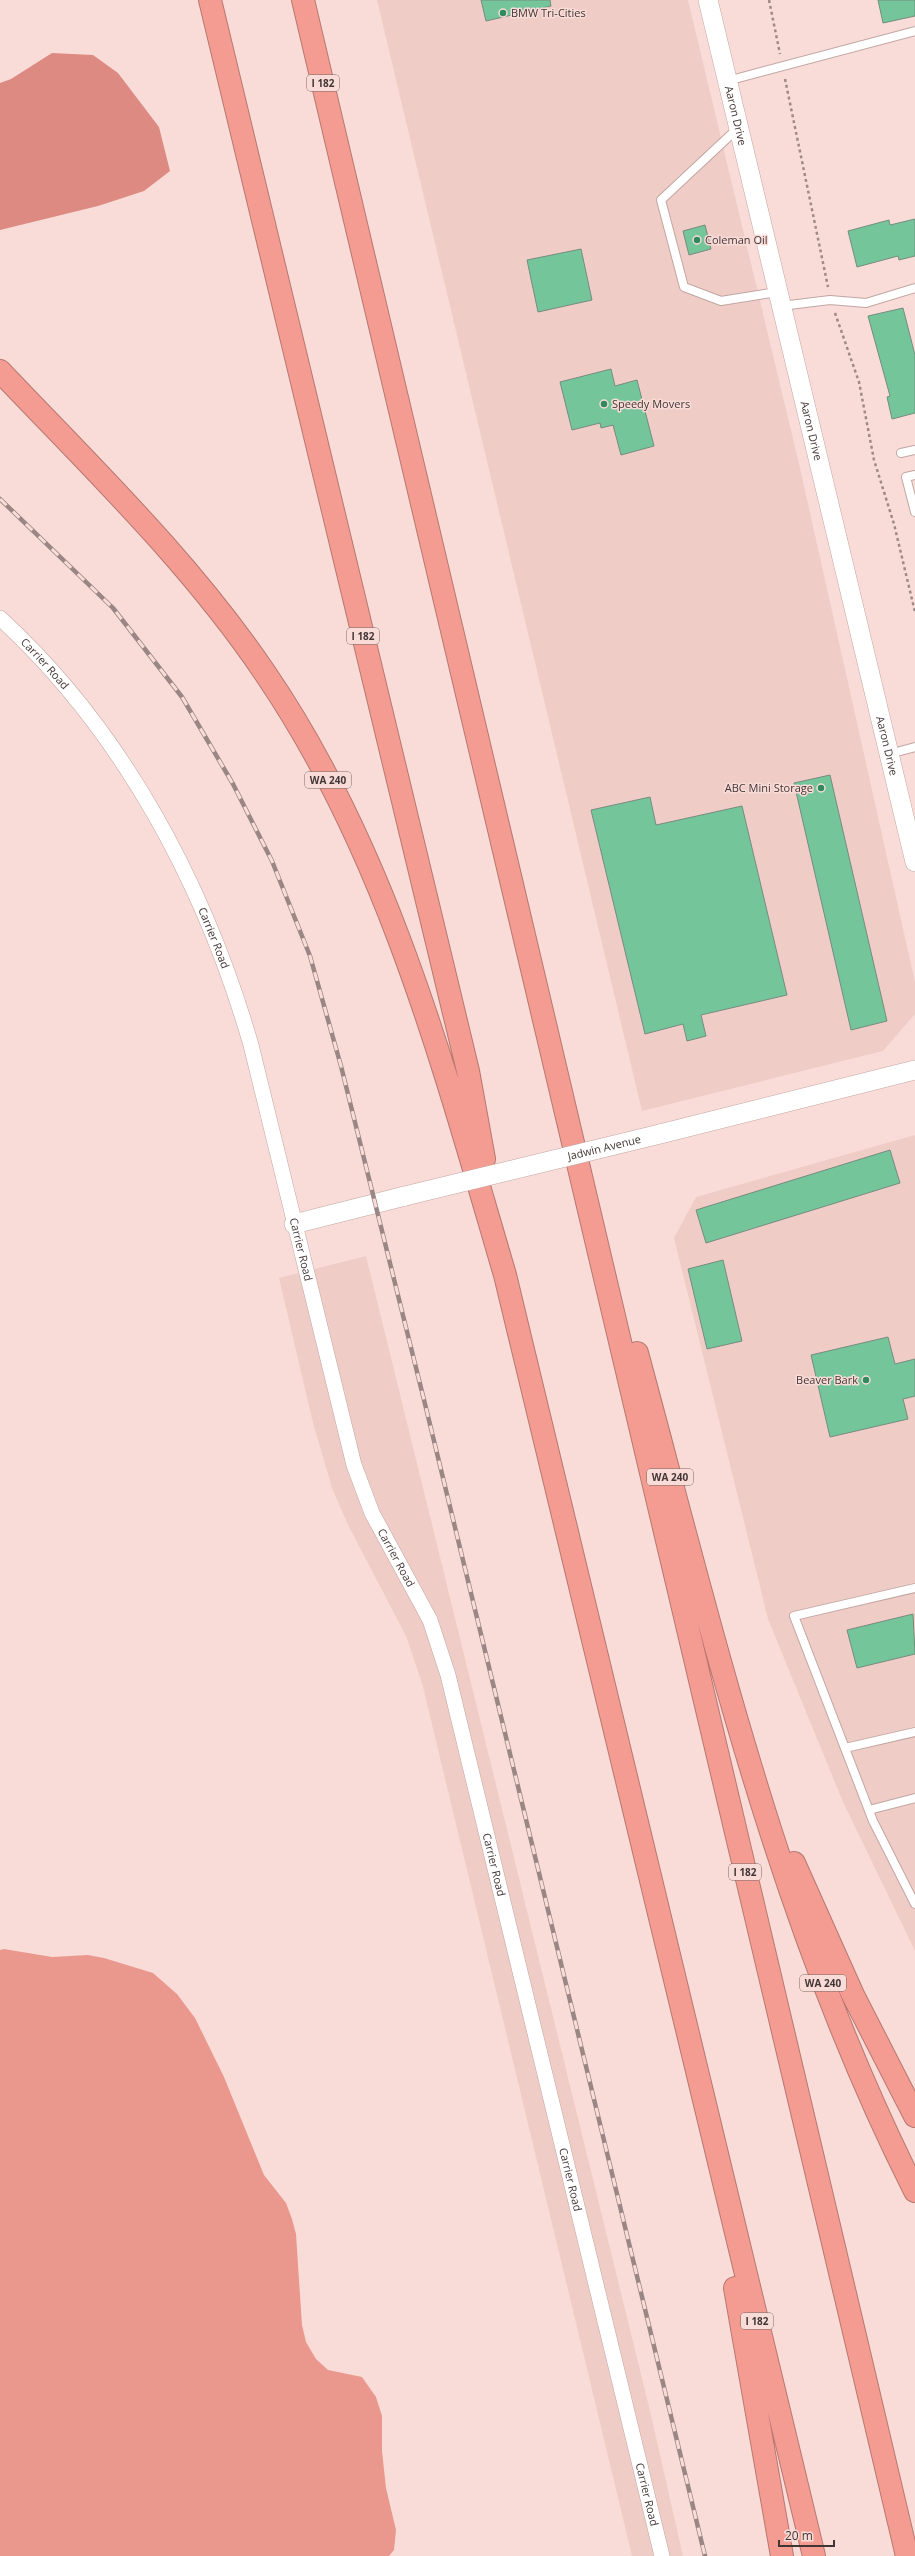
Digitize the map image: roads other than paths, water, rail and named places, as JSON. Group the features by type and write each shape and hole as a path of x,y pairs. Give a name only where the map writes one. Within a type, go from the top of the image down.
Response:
{"highway":[{"name":"I 182","path":"210,0 468,1071 505,1275 814,2556"},
{"name":"I 182","path":"303,0 343,165 409,455 907,2556"},
{"path":"313,0 343,165"},
{"name":"WA 240","path":"0,371 173,554 221,611 266,673 304,737 345,812 389,910 458,1113 505,1275"},
{"name":"WA 240","path":"583,1189 623,1301 750,1767 816,1968 886,2134 915,2191"},
{"path":"750,1767 853,1995 915,2116"},
{"path":"700,2086 782,2556"}],"street":[{"name":"Aaron Drive","path":"708,0 915,862"},
{"name":"Carrier Road","path":"0,618 71,693 145,797 194,888 221,951 241,1011 354,1466 372,1513 430,1620 448,1675 662,2556"},
{"name":"Jadwin Avenue","path":"294,1224 915,1070"}],"lane":[{"path":"727,81 915,31"},
{"path":"738,127 661,200 684,287 722,302 779,299 830,300 866,303 915,288"},
{"path":"900,453 915,450"},
{"path":"915,475 906,477 915,512"},
{"path":"889,754 915,747"},
{"path":"915,1588 794,1616 869,1810 915,1904"},
{"path":"845,1748 915,1732"},
{"path":"869,1810 915,1798"}],"railway":[{"path":"0,499 113,608 182,697 233,784 272,861 310,956 341,1066 426,1408 705,2556"}],"place":[{"name":"BMW Tri-Cities","path":"503,13"},
{"name":"Coleman Oil","path":"697,240"},
{"name":"Speedy Movers","path":"604,404"},
{"name":"ABC Mini Storage","path":"821,788"},
{"name":"Beaver Bark","path":"866,1380"}]}
